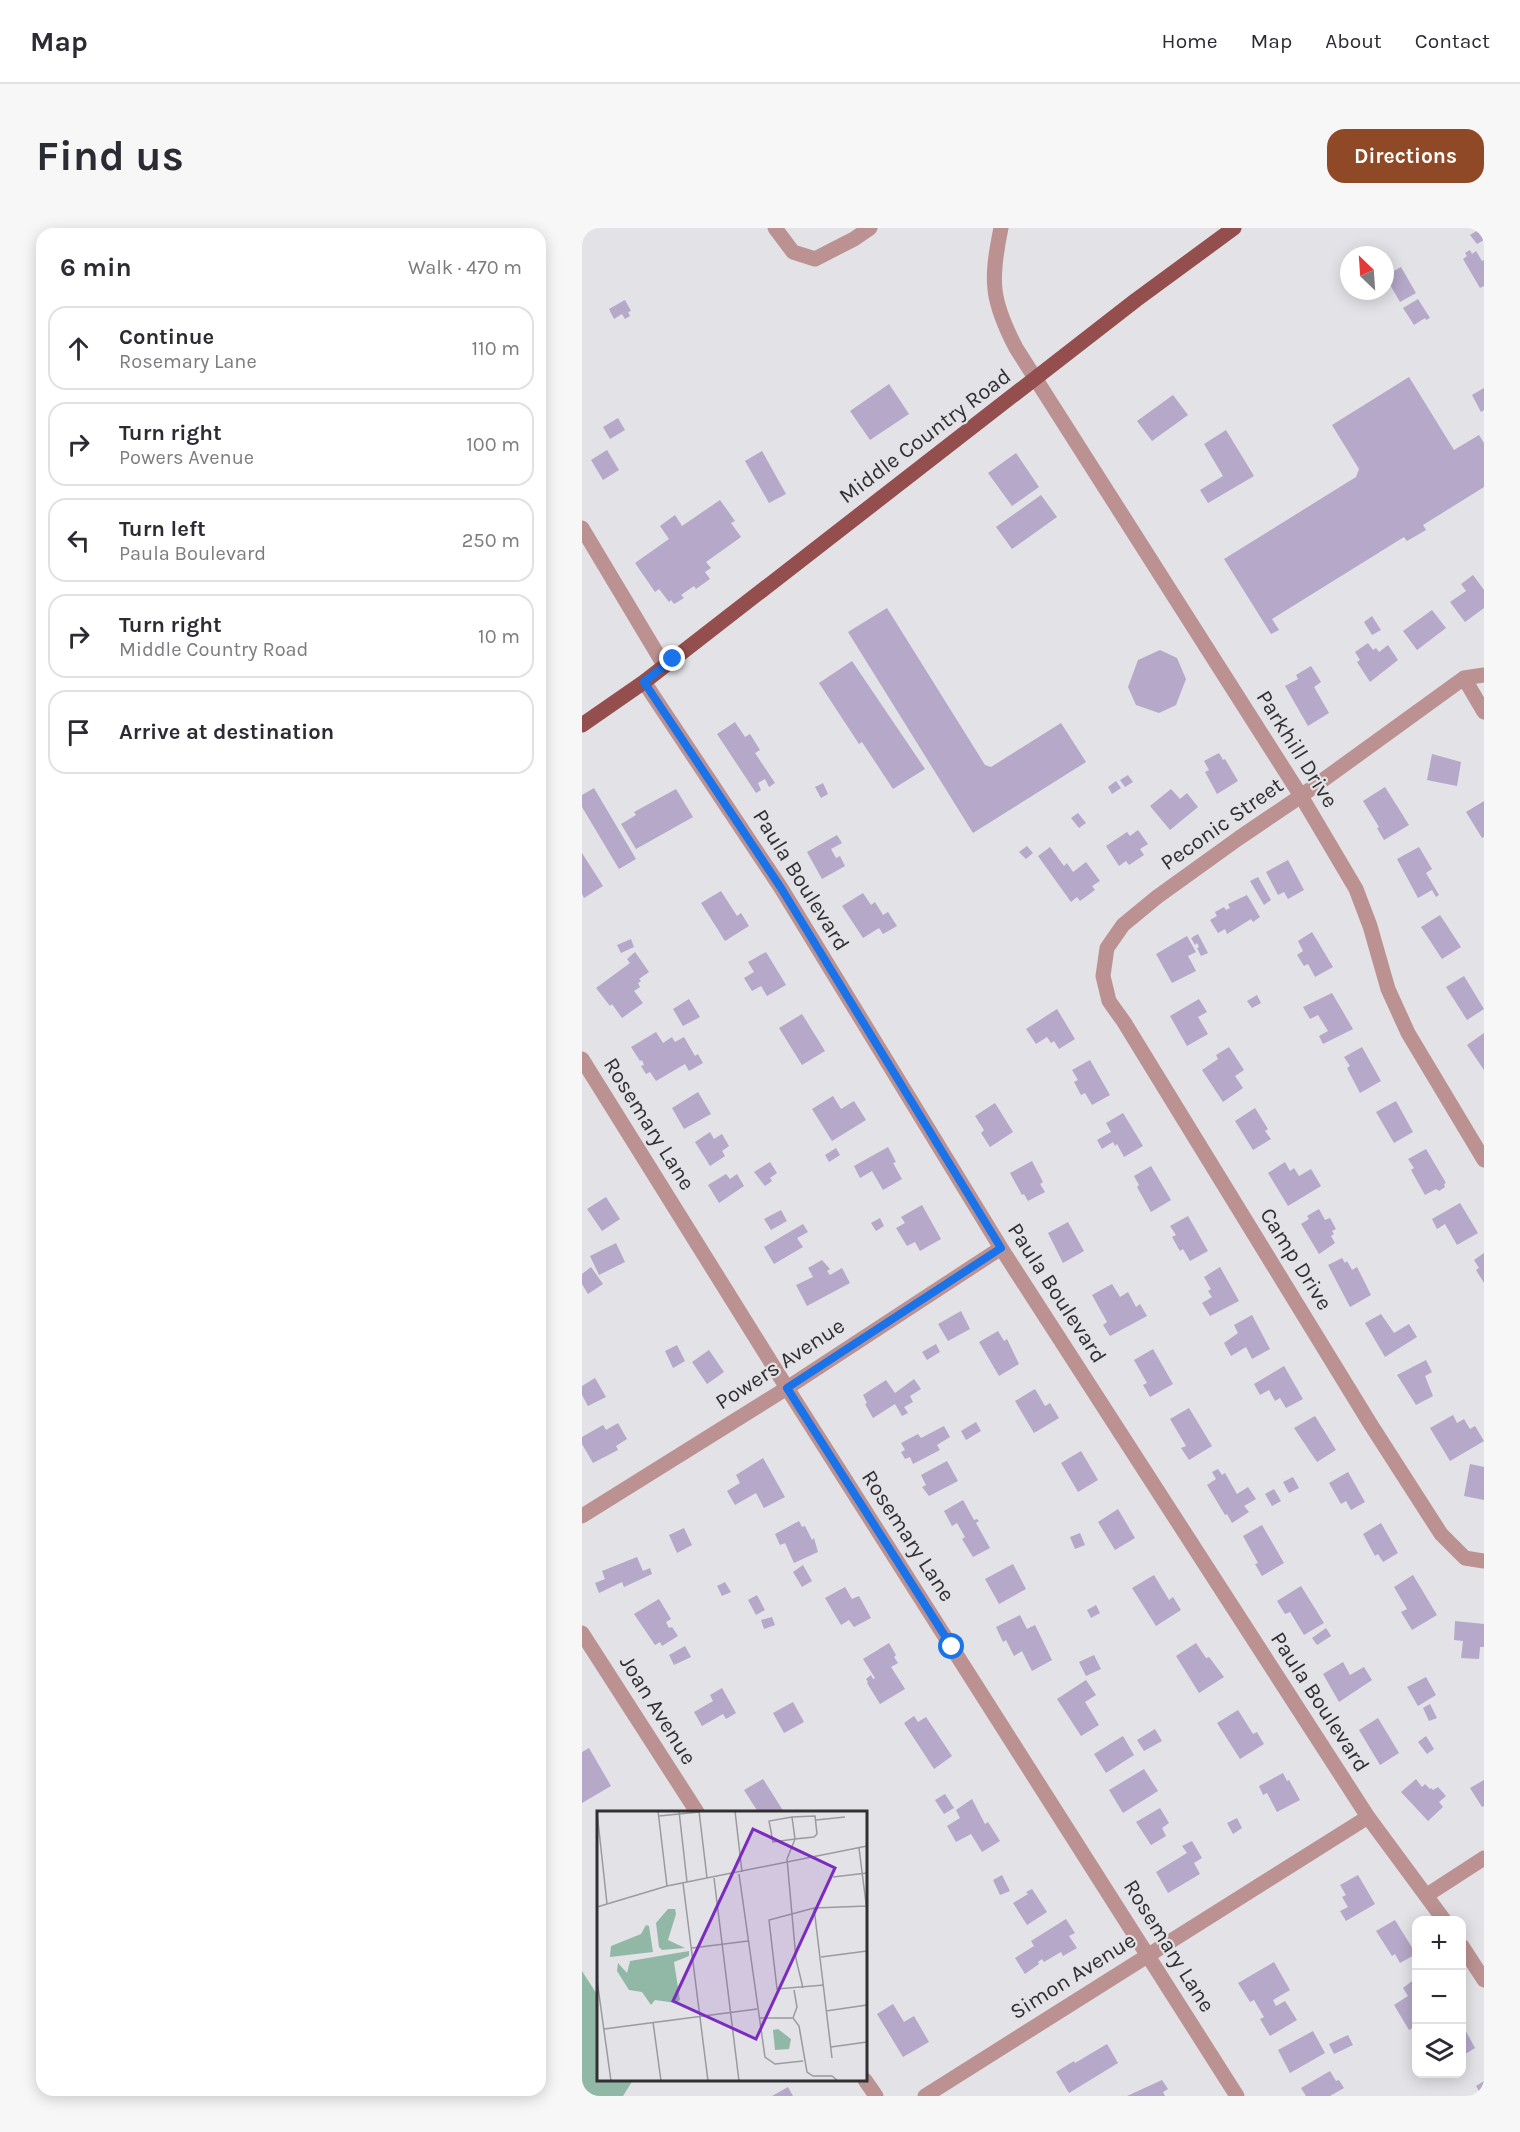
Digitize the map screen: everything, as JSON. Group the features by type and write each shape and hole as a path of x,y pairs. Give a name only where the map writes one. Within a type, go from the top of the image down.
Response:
{"main road":[{"name":"Middle Country Road","path":"582,725 644,682 757,596 1136,300 1234,228"}],"street":[{"path":"775,228 793,252 815,259 870,228"},
{"name":"Parkhill Drive","path":"1001,228 994,274 994,298 1003,323 1301,796 1356,889 1370,926 1388,989 1408,1033 1484,1160"},
{"path":"582,528 664,665"},
{"name":"Peconic Street","path":"1103,976 1107,948 1123,925 1194,871 1464,678 1484,675"},
{"path":"1464,678 1484,712"},
{"name":"Paula Boulevard","path":"644,682 781,888 1001,1248 1368,1817 1441,1916"},
{"name":"Camp Drive","path":"1103,976 1109,1001 1125,1022 1371,1425 1441,1534 1465,1558 1484,1561"},
{"name":"Rosemary Lane","path":"582,1059 787,1388 1237,2096"},
{"name":"Powers Avenue","path":"582,1516 787,1388 1001,1248"},
{"name":"Joan Avenue","path":"582,1632 696,1811"},
{"name":"Simon Avenue","path":"925,2096 1368,1817"},
{"path":"1427,1895 1484,1858"},
{"path":"1466,1953 1484,1980"},
{"path":"866,2081 876,2096"}],"green space":[{"path":"582,1971 597,1994 597,2081 632,2081 623,2096 582,2096"}],"building":[{"path":"1478,230 1484,240 1477,244 1470,235"},
{"path":"1470,250 1472,254 1476,251 1482,261 1484,260 1484,286 1480,288 1463,259 1467,256 1465,253"},
{"path":"1401,267 1416,293 1400,302 1394,292 1394,271"},
{"path":"1418,299 1430,318 1426,320 1425,318 1414,325 1403,308"},
{"path":"625,300 631,311 628,312 630,316 625,319 622,314 614,319 609,309"},
{"path":"1409,377 1454,450 1479,435 1484,443 1484,487 1423,525 1426,530 1407,541 1404,537 1272,619 1279,630 1271,634 1224,559 1356,477 1359,469 1332,425"},
{"path":"889,384 909,414 870,440 850,411"},
{"path":"1484,388 1484,410 1481,412 1472,395"},
{"path":"1173,395 1188,415 1152,441 1137,421"},
{"path":"618,418 625,430 610,439 603,427"},
{"path":"1226,430 1254,476 1208,503 1200,490 1223,476 1204,444"},
{"path":"607,450 619,470 603,480 591,460"},
{"path":"762,451 786,494 769,503 745,461"},
{"path":"1016,453 1039,487 1012,506 988,473"},
{"path":"1041,495 1057,517 1012,549 996,527"},
{"path":"720,500 735,521 731,523 741,537 706,562 711,568 705,572 710,579 696,589 694,586 681,595 684,598 674,604 671,600 669,602 659,589 655,592 635,563 669,539 660,526 675,515 682,526"},
{"path":"1473,575 1484,590 1484,608 1465,622 1450,602 1466,591 1461,584"},
{"path":"887,608 985,765 991,767 1061,723 1086,762 973,833 848,632"},
{"path":"1432,610 1446,628 1417,650 1403,631"},
{"path":"1372,616 1381,630 1372,635 1364,622"},
{"path":"1368,643 1373,650 1376,648 1379,652 1388,645 1398,660 1370,682 1357,662 1360,660 1355,652"},
{"path":"1160,650 1177,658 1186,679 1176,705 1159,713 1136,705 1128,687 1138,660"},
{"path":"852,661 925,769 893,789 862,742 859,744 819,683"},
{"path":"1311,666 1321,682 1314,687 1329,713 1308,726 1285,686 1298,679 1296,675"},
{"path":"735,722 745,737 750,734 760,750 755,753 775,783 769,787 765,779 758,783 761,790 756,793 717,734"},
{"path":"1219,753 1238,781 1217,794 1205,772 1209,770 1204,761"},
{"path":"1432,754 1461,762 1457,786 1427,780"},
{"path":"1128,775 1133,782 1125,787 1120,780"},
{"path":"1116,781 1121,788 1112,794 1108,787"},
{"path":"823,783 828,794 821,798 815,787"},
{"path":"1385,787 1409,825 1384,840 1363,801"},
{"path":"594,788 636,859 619,869 582,807 582,795"},
{"path":"676,789 693,817 636,849 621,824 636,815 634,812"},
{"path":"1171,789 1180,799 1187,793 1198,807 1170,830 1150,806"},
{"path":"1484,801 1484,837 1482,838 1466,812"},
{"path":"1078,813 1086,823 1079,828 1071,818"},
{"path":"1138,830 1148,844 1140,849 1144,855 1129,865 1126,861 1119,866 1106,846 1127,832 1130,836"},
{"path":"837,835 842,843 831,849 836,858 840,856 845,866 822,879 807,852"},
{"path":"1027,846 1033,853 1026,859 1019,852"},
{"path":"1050,847 1064,866 1067,863 1073,872 1086,862 1100,881 1092,886 1095,890 1080,901 1077,897 1071,902 1038,856"},
{"path":"1419,847 1432,869 1426,873 1439,895 1436,897 1432,890 1418,898 1397,859"},
{"path":"582,853 603,886 584,898 582,894"},
{"path":"1288,860 1304,890 1288,899 1284,892 1278,895 1266,872"},
{"path":"1258,877 1271,900 1264,905 1250,881"},
{"path":"721,891 737,916 741,913 749,926 725,941 701,903"},
{"path":"863,893 871,905 875,902 883,915 888,912 897,926 883,934 879,928 863,938 842,906"},
{"path":"1247,895 1260,917 1253,922 1251,919 1227,934 1225,929 1218,933 1210,920 1217,916 1215,912 1224,907 1226,910 1230,908 1228,904"},
{"path":"1440,915 1461,947 1442,959 1421,927"},
{"path":"1312,932 1333,967 1315,977 1308,964 1304,966 1297,955 1303,951 1298,941"},
{"path":"1198,934 1208,953 1201,956 1197,943 1195,945 1191,938"},
{"path":"1187,936 1196,952 1188,956 1196,971 1172,983 1156,954"},
{"path":"631,939 634,947 621,953 617,945"},
{"path":"635,952 649,972 639,979 640,987 634,991 643,1003 622,1018 596,988 630,963 627,959"},
{"path":"766,952 786,985 767,996 761,986 752,991 744,978 754,972 748,962"},
{"path":"1464,976 1484,1009 1467,1020 1446,987"},
{"path":"1332,993 1353,1029 1323,1044 1319,1036 1328,1031 1318,1015 1310,1019 1303,1007"},
{"path":"1257,995 1261,1003 1252,1008 1247,1001"},
{"path":"689,999 700,1017 683,1026 673,1009"},
{"path":"1199,999 1207,1012 1198,1017 1208,1034 1187,1046 1170,1016"},
{"path":"1057,1009 1075,1039 1059,1049 1054,1041 1051,1043 1047,1037 1036,1044 1026,1029"},
{"path":"802,1014 825,1051 802,1065 779,1028"},
{"path":"656,1032 663,1043 672,1037 675,1042 684,1037 695,1056 698,1054 703,1063 689,1071 685,1064 656,1081 650,1072 646,1074 641,1066 644,1065 642,1060 640,1061 631,1047"},
{"path":"1484,1033 1484,1070 1467,1045"},
{"path":"1229,1047 1244,1070 1235,1076 1243,1088 1223,1102 1202,1070 1218,1059 1216,1055"},
{"path":"1362,1047 1381,1081 1360,1093 1347,1068 1350,1066 1344,1057"},
{"path":"1090,1060 1110,1095 1092,1105 1085,1093 1081,1095 1074,1082 1078,1080 1072,1070"},
{"path":"698,1092 711,1114 684,1129 672,1108"},
{"path":"833,1096 841,1109 854,1101 866,1120 832,1141 812,1109"},
{"path":"1396,1101 1413,1132 1394,1143 1376,1112"},
{"path":"995,1103 1013,1132 990,1147 981,1133 984,1130 975,1116"},
{"path":"1255,1108 1268,1129 1265,1131 1271,1139 1253,1150 1235,1121"},
{"path":"1123,1113 1143,1146 1124,1157 1117,1144 1115,1146 1113,1142 1102,1149 1097,1140 1111,1132 1106,1123"},
{"path":"710,1132 714,1139 722,1134 729,1146 722,1151 725,1156 710,1166 695,1142"},
{"path":"888,1147 896,1162 893,1163 902,1179 883,1190 872,1171 860,1178 854,1166"},
{"path":"836,1148 840,1155 829,1162 825,1155"},
{"path":"1426,1149 1446,1183 1445,1187 1439,1191 1436,1189 1425,1195 1411,1170 1414,1168 1408,1159"},
{"path":"1032,1161 1043,1182 1040,1184 1045,1192 1028,1201 1024,1194 1022,1195 1010,1173"},
{"path":"770,1162 777,1173 765,1186 754,1172"},
{"path":"1285,1162 1290,1171 1294,1168 1299,1176 1311,1169 1321,1186 1288,1206 1268,1173"},
{"path":"1151,1166 1171,1200 1151,1212 1137,1187 1139,1185 1134,1176"},
{"path":"726,1174 730,1179 737,1174 744,1186 719,1203 708,1185"},
{"path":"606,1197 620,1219 602,1231 587,1209"},
{"path":"1460,1203 1478,1233 1457,1245 1445,1224 1437,1229 1432,1219"},
{"path":"922,1205 941,1239 920,1251 915,1242 907,1246 896,1228 905,1223 901,1217"},
{"path":"1319,1209 1325,1220 1330,1218 1336,1229 1332,1231 1334,1234 1331,1236 1335,1243 1319,1254 1301,1224 1309,1219 1307,1216"},
{"path":"781,1210 787,1221 771,1230 764,1219"},
{"path":"1188,1216 1208,1251 1190,1261 1183,1249 1180,1251 1172,1237 1176,1235 1170,1226"},
{"path":"880,1218 884,1226 876,1231 871,1223"},
{"path":"1068,1222 1084,1251 1063,1263 1048,1233"},
{"path":"803,1224 808,1232 797,1238 803,1247 774,1264 764,1247"},
{"path":"616,1243 625,1262 599,1275 590,1256"},
{"path":"1484,1253 1484,1283 1476,1270 1479,1268 1474,1260"},
{"path":"1342,1258 1345,1263 1347,1261 1352,1270 1357,1267 1371,1295 1350,1307 1328,1265"},
{"path":"822,1260 830,1269 827,1271 830,1275 842,1268 850,1283 807,1306 796,1285 813,1277 808,1268"},
{"path":"591,1267 603,1284 588,1294 582,1284 582,1274"},
{"path":"1220,1267 1239,1301 1210,1316 1202,1303 1212,1297 1208,1291 1211,1289 1204,1277"},
{"path":"1112,1284 1120,1297 1128,1292 1136,1307 1140,1304 1147,1316 1110,1336 1103,1325 1107,1322 1092,1295"},
{"path":"961,1311 970,1329 948,1341 938,1324"},
{"path":"1381,1314 1394,1333 1409,1324 1417,1337 1385,1357 1365,1323"},
{"path":"1252,1315 1270,1349 1252,1359 1246,1347 1231,1356 1224,1343 1238,1333 1234,1325"},
{"path":"998,1331 1004,1341 1007,1339 1019,1364 999,1376 979,1342"},
{"path":"936,1344 940,1352 927,1360 922,1352"},
{"path":"677,1345 685,1361 673,1368 665,1351"},
{"path":"1153,1349 1173,1384 1150,1397 1143,1385 1147,1383 1134,1360"},
{"path":"709,1350 724,1372 707,1384 692,1362"},
{"path":"1426,1360 1432,1372 1425,1376 1433,1396 1416,1405 1397,1375"},
{"path":"1284,1366 1303,1399 1286,1408 1280,1398 1275,1401 1269,1390 1260,1395 1254,1384"},
{"path":"595,1378 606,1397 588,1406 582,1395 582,1386"},
{"path":"914,1379 921,1389 910,1396 913,1402 904,1407 908,1413 902,1416 895,1404 873,1418 863,1395 886,1380 895,1393"},
{"path":"1035,1389 1045,1406 1050,1403 1059,1418 1034,1433 1015,1401"},
{"path":"1189,1408 1212,1446 1189,1460 1181,1448 1186,1446 1170,1419"},
{"path":"1453,1415 1457,1423 1464,1419 1470,1429 1475,1426 1484,1441 1450,1461 1430,1428"},
{"path":"1315,1416 1336,1450 1317,1462 1294,1428"},
{"path":"976,1422 981,1431 966,1440 961,1431"},
{"path":"618,1423 627,1439 616,1446 618,1450 593,1463 582,1444 582,1437 603,1425 606,1430"},
{"path":"944,1426 950,1437 937,1445 940,1450 913,1464 910,1457 905,1459 901,1452 905,1450 901,1443 918,1434 921,1438"},
{"path":"1081,1451 1098,1480 1078,1492 1061,1463"},
{"path":"763,1458 785,1497 764,1508 756,1493 735,1505 727,1491 740,1483 736,1475"},
{"path":"947,1461 958,1481 929,1496 922,1487 926,1485 921,1475"},
{"path":"1470,1464 1484,1467 1484,1500 1464,1496"},
{"path":"1218,1469 1222,1475 1225,1473 1237,1494 1248,1487 1256,1499 1244,1506 1249,1512 1232,1523 1207,1485 1216,1479 1212,1472"},
{"path":"1348,1472 1365,1502 1351,1510 1346,1501 1341,1504 1329,1483"},
{"path":"1293,1477 1299,1488 1289,1493 1283,1482"},
{"path":"1274,1489 1281,1501 1272,1506 1265,1494"},
{"path":"963,1500 974,1520 979,1521 976,1523 990,1548 973,1557 962,1539 965,1537 957,1523 952,1526 944,1511"},
{"path":"1118,1509 1135,1538 1115,1550 1098,1522"},
{"path":"799,1521 802,1527 805,1526 812,1540 814,1538 818,1552 794,1563 785,1543 780,1545 775,1534"},
{"path":"1381,1523 1398,1553 1383,1562 1378,1554 1375,1556 1363,1534"},
{"path":"1262,1525 1284,1563 1262,1576 1255,1564 1258,1563 1243,1536"},
{"path":"684,1528 692,1545 677,1553 669,1535"},
{"path":"1080,1533 1085,1545 1075,1549 1070,1537"},
{"path":"637,1557 643,1571 650,1568 652,1574 624,1587 622,1582 599,1593 595,1583 605,1579 602,1571"},
{"path":"1013,1564 1026,1589 999,1604 985,1579"},
{"path":"803,1565 812,1581 802,1587 793,1572"},
{"path":"1154,1575 1169,1600 1173,1597 1181,1610 1156,1626 1132,1588"},
{"path":"1413,1575 1437,1615 1412,1630 1401,1612 1407,1609 1394,1587"},
{"path":"725,1582 731,1592 722,1596 717,1586"},
{"path":"1301,1586 1324,1623 1304,1635 1290,1612 1285,1614 1277,1601"},
{"path":"845,1587 852,1599 859,1596 871,1618 854,1627 849,1620 841,1625 825,1598"},
{"path":"757,1595 765,1610 756,1615 748,1600"},
{"path":"659,1599 671,1619 666,1622 669,1628 672,1627 678,1636 662,1646 660,1642 655,1645 634,1614"},
{"path":"1096,1605 1100,1613 1091,1618 1087,1610"},
{"path":"1020,1615 1027,1629 1035,1625 1052,1660 1032,1671 1022,1651 1014,1656 1006,1640 1003,1642 996,1627"},
{"path":"772,1617 775,1625 764,1629 761,1620"},
{"path":"1455,1621 1484,1624 1484,1647 1480,1647 1479,1659 1461,1658 1463,1641 1454,1640"},
{"path":"1326,1628 1331,1636 1317,1645 1312,1638"},
{"path":"889,1643 898,1663 891,1667 905,1689 880,1704 867,1683 866,1679 871,1675 873,1679 875,1678 863,1659"},
{"path":"1196,1643 1206,1658 1209,1657 1224,1677 1199,1693 1176,1656"},
{"path":"685,1646 691,1657 674,1665 669,1655"},
{"path":"1094,1655 1101,1669 1086,1676 1079,1662"},
{"path":"1343,1662 1350,1675 1364,1667 1372,1680 1339,1702 1323,1674"},
{"path":"1426,1677 1436,1695 1418,1706 1407,1687"},
{"path":"1086,1680 1096,1695 1085,1702 1099,1725 1081,1736 1057,1699"},
{"path":"722,1688 736,1713 726,1719 723,1714 702,1726 694,1712 713,1701 710,1695"},
{"path":"793,1702 804,1722 784,1733 773,1713"},
{"path":"1430,1704 1437,1718 1429,1721 1423,1708"},
{"path":"1238,1710 1253,1734 1257,1732 1264,1744 1240,1759 1217,1723"},
{"path":"914,1716 918,1722 926,1717 952,1756 934,1769 904,1723"},
{"path":"1378,1718 1399,1753 1380,1765 1359,1730"},
{"path":"1155,1729 1162,1741 1144,1751 1137,1740"},
{"path":"1123,1736 1134,1755 1106,1773 1094,1754"},
{"path":"1426,1736 1434,1749 1427,1754 1418,1742"},
{"path":"589,1748 611,1786 582,1803 582,1752"},
{"path":"1144,1769 1158,1791 1123,1813 1109,1790"},
{"path":"1283,1773 1300,1800 1277,1812 1267,1793 1263,1795 1259,1786"},
{"path":"763,1779 783,1811 757,1811 744,1790"},
{"path":"1416,1779 1422,1787 1425,1784 1433,1790 1438,1787 1446,1796 1439,1802 1443,1807 1428,1821 1401,1792"},
{"path":"1484,1780 1484,1806 1482,1807 1470,1788"},
{"path":"945,1794 954,1808 944,1814 935,1800"},
{"path":"972,1799 985,1824 988,1822 1000,1841 982,1852 971,1834 956,1842 947,1826 960,1818 956,1810"},
{"path":"1160,1808 1169,1823 1162,1828 1166,1836 1151,1845 1136,1822"},
{"path":"1237,1818 1242,1828 1233,1834 1227,1823"},
{"path":"1192,1841 1202,1858 1194,1863 1200,1874 1168,1893 1156,1872 1187,1853 1182,1846"},
{"path":"1002,1875 1010,1891 1000,1895 993,1880"},
{"path":"1358,1875 1375,1904 1346,1921 1340,1911 1348,1907 1342,1897 1346,1895 1340,1885"},
{"path":"1032,1889 1047,1912 1027,1925 1013,1903"},
{"path":"1066,1919 1075,1933 1069,1936 1077,1948 1063,1956 1061,1952 1044,1962 1042,1959 1025,1974 1015,1958 1034,1946 1031,1941"},
{"path":"1395,1920 1412,1948 1412,1956 1400,1963 1395,1954 1392,1956 1376,1931"},
{"path":"1274,1962 1290,1990 1273,2000 1276,2006 1285,2001 1297,2020 1270,2036 1260,2019 1264,2017 1254,2000 1250,2002 1238,1983"},
{"path":"1412,1981 1412,2028 1409,2030 1394,2005 1408,1996 1403,1988"},
{"path":"893,2004 904,2022 914,2016 929,2042 903,2057 877,2014"},
{"path":"1313,2031 1325,2053 1290,2073 1278,2050"},
{"path":"1466,2031 1475,2048 1466,2054"},
{"path":"1348,2035 1353,2045 1334,2054 1329,2044"},
{"path":"1107,2044 1118,2063 1069,2093 1056,2072"},
{"path":"1330,2071 1344,2088 1330,2096 1306,2096 1301,2088"},
{"path":"1162,2080 1168,2089 1163,2092 1165,2096 1127,2096"},
{"path":"1484,2081 1484,2096 1482,2096 1476,2086"},
{"path":"788,2087 793,2096 772,2096"}],"route":[{"path":"673,659 644,682 781,888 1001,1248 787,1388 952,1647"}]}
